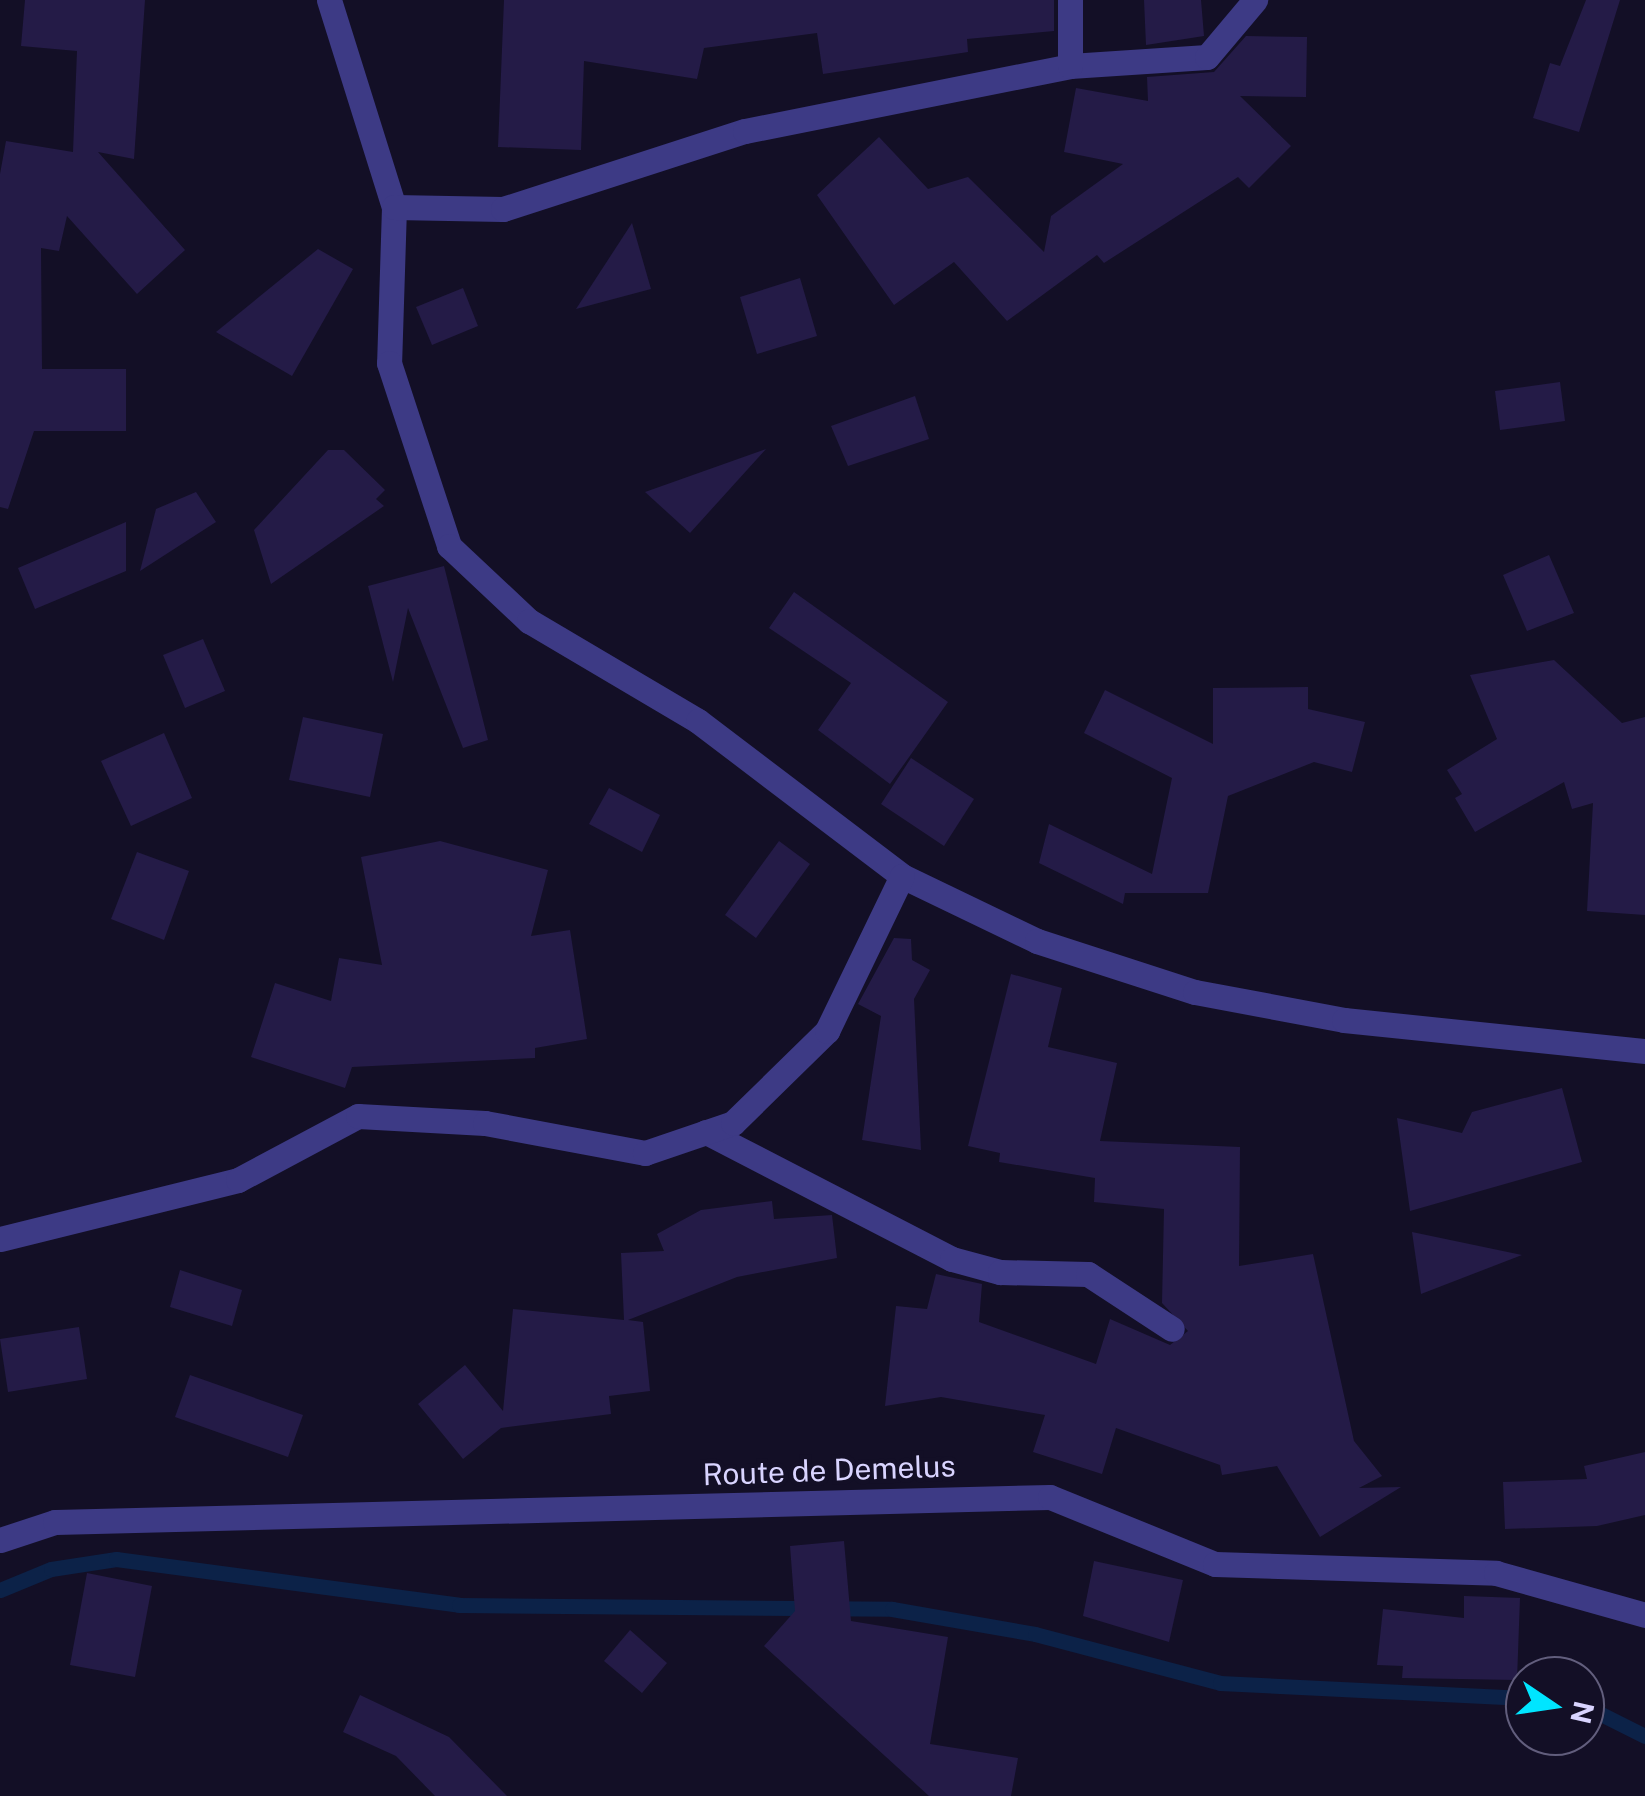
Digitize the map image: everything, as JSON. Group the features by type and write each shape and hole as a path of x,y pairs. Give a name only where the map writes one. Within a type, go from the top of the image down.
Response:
{"street":[{"path":"330,0 394,208 389,363 449,546 529,621 698,721 902,876 1037,940 1195,992 1344,1020 1645,1051"},
{"path":"1070,0 1070,66"},
{"path":"394,208 503,208 745,132 1070,66 1207,57 1255,0"},
{"path":"0,1239 238,1180 358,1116 486,1122 645,1153 733,1123 827,1031 902,876"},
{"path":"706,1132 952,1258 1000,1272 1088,1274 1172,1330"},
{"name":"Route de Demelus","path":"0,1540 55,1522 1050,1497 1216,1564 1496,1574 1645,1615"}],"building":[{"path":"25,0 145,0 134,159 98,152 185,250 137,294 67,216 59,251 41,248 42,369 126,369 126,431 34,431 8,509 0,507 0,174 6,141 73,152 77,51 21,46"},
{"path":"504,0 1054,0 1054,31 967,39 968,52 823,74 817,33 704,48 697,79 584,61 581,150 498,147"},
{"path":"1144,0 1201,0 1204,36 1146,45"},
{"path":"1586,0 1620,0 1579,132 1533,118 1550,63 1560,66"},
{"path":"1246,36 1307,37 1306,97 1240,96 1291,146 1249,188 1238,177 1104,263 1097,255 1007,321 954,262 894,305 817,195 879,137 928,189 968,177 1044,252 1051,216 1123,164 1064,152 1076,88 1148,101 1147,77 1214,72"},
{"path":"632,223 651,289 576,309"},
{"path":"318,249 353,269 292,376 216,332"},
{"path":"800,278 817,336 757,354 740,297"},
{"path":"463,288 478,326 432,345 416,307"},
{"path":"1560,382 1565,421 1500,430 1495,391"},
{"path":"915,396 929,439 848,466 831,426"},
{"path":"766,449 690,533 645,492"},
{"path":"328,450 344,450 385,490 376,499 384,506 271,584 254,530"},
{"path":"196,492 216,522 140,571 156,509"},
{"path":"126,522 126,571 35,609 18,568"},
{"path":"1549,555 1574,613 1527,631 1503,575"},
{"path":"444,566 488,740 463,748 408,608 393,682 368,586"},
{"path":"794,592 948,702 890,784 818,730 851,683 769,628"},
{"path":"203,639 225,691 185,708 163,655"},
{"path":"1554,660 1622,723 1645,717 1645,915 1587,911 1593,803 1572,809 1564,782 1475,832 1455,798 1462,794 1447,770 1497,739 1470,675"},
{"path":"1308,687 1308,709 1365,722 1352,772 1314,762 1228,796 1208,893 1125,893 1123,904 1039,863 1049,824 1152,874 1172,778 1084,733 1105,690 1213,744 1213,688"},
{"path":"303,717 383,734 370,797 289,780"},
{"path":"164,733 192,798 131,826 101,761"},
{"path":"911,758 974,799 944,846 881,804"},
{"path":"609,788 660,815 642,852 589,824"},
{"path":"440,841 548,870 531,936 570,930 587,1039 535,1048 535,1058 352,1067 345,1088 251,1057 275,983 331,1001 339,958 382,965 361,857"},
{"path":"779,841 810,864 756,938 725,915"},
{"path":"137,852 189,871 164,940 111,919"},
{"path":"894,938 911,939 912,960 930,970 914,999 921,1150 862,1140 881,1016 858,1004"},
{"path":"1011,974 1062,988 1048,1047 1117,1063 1100,1141 1240,1147 1239,1266 1313,1254 1354,1441 1382,1476 1359,1488 1401,1487 1320,1537 1277,1466 1222,1475 1220,1465 1116,1428 1102,1474 1033,1452 1045,1415 941,1397 885,1406 896,1306 927,1309 936,1274 982,1284 979,1322 1096,1364 1110,1319 1170,1345 1188,1331 1162,1303 1164,1209 1094,1202 1095,1178 999,1162 1000,1153 968,1146"},
{"path":"1562,1088 1582,1162 1410,1211 1397,1118 1462,1133 1472,1112"},
{"path":"772,1201 774,1219 832,1215 837,1258 737,1277 628,1320 643,1322 650,1391 609,1396 611,1414 501,1428 463,1459 418,1404 465,1365 503,1411 513,1309 624,1320 621,1253 664,1251 657,1234 701,1210"},
{"path":"1412,1232 1522,1255 1421,1294"},
{"path":"180,1270 242,1290 232,1326 170,1307"},
{"path":"79,1327 87,1379 8,1392 0,1339"},
{"path":"190,1375 303,1415 288,1457 175,1417"},
{"path":"1645,1452 1645,1515 1597,1526 1505,1529 1503,1482 1587,1479 1584,1466"},
{"path":"844,1541 851,1621 948,1637 930,1744 1018,1758 1011,1796 929,1796 764,1646 795,1611 790,1546"},
{"path":"1094,1561 1183,1580 1169,1642 1083,1616"},
{"path":"87,1573 152,1586 135,1677 70,1665"},
{"path":"1464,1596 1520,1598 1518,1656 1505,1656 1505,1680 1402,1678 1403,1666 1377,1665 1383,1609 1464,1618"},
{"path":"630,1630 667,1663 642,1693 604,1661"},
{"path":"360,1695 449,1737 507,1796 435,1796 396,1756 343,1732"}],"waterway":[{"path":"0,1590 51,1569 116,1559 459,1605 892,1609 1035,1634 1220,1683 1505,1697"},
{"path":"1605,1716 1645,1736"}]}
